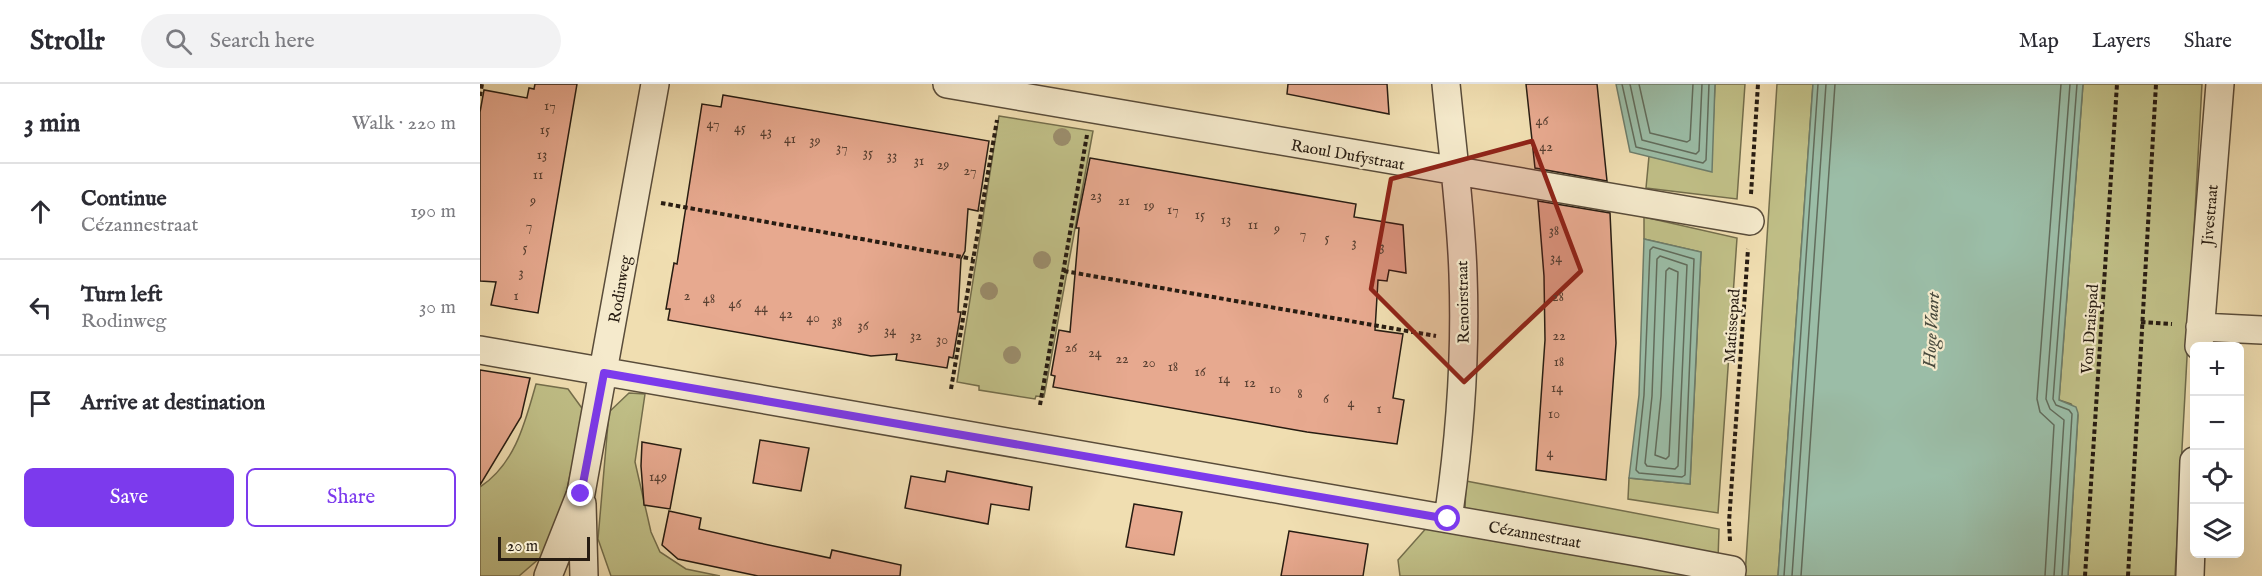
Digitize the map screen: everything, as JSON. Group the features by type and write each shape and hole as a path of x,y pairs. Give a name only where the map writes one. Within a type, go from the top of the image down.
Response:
{"street":[{"name":"Rodinweg","path":"548,576 581,494 655,84"},
{"name":"Raoul Dufystraat","path":"947,84 1750,221"},
{"name":"Renoirstraat","path":"1446,84 1463,273 1463,341 1456,453 1448,519"},
{"name":"Jivestraat","path":"2199,337 2220,84"},
{"path":"2199,337 2262,330"},
{"name":"Cézannestraat","path":"480,350 1448,519 1731,573"},
{"name":"Rodinweg","path":"581,494 584,576"},
{"path":"2190,576 2193,504"}],"path":[{"path":"480,96 482,84"},
{"name":"Matissepad","path":"1731,573 1729,522 1758,84"},
{"name":"Von Draispad","path":"2085,576 2117,84"},
{"path":"2128,576 2156,84"},
{"path":"951,389 1002,94"},
{"path":"1040,405 1092,109"},
{"path":"635,198 973,259"},
{"path":"1064,271 1463,341"}],"highlighted area":[{"path":"1532,141 1581,271 1464,382 1371,289 1391,179"}],"shaded area":[{"path":"1715,84 1745,84 1737,199 1646,188 1649,156 1711,171"},
{"path":"1777,84 1813,84 1778,576 1745,576"},
{"path":"2083,84 2202,84 2175,576 2068,576 2078,415 2071,404 2059,400"},
{"path":"999,116 1093,131 1044,397 1036,396 1035,399 979,390 979,386 957,382"},
{"path":"1644,217 1737,238 1718,513 1628,499 1629,478 1690,484 1701,252 1644,239"},
{"path":"536,384 568,389 584,411 562,512 541,557 519,576 480,576 480,487 492,478 510,455 523,428"},
{"path":"629,393 645,394 635,462 651,532 660,552 686,569 720,576 611,576 598,539 609,412"},
{"path":"1466,481 1719,529 1718,560 1465,511"},
{"path":"1429,525 1717,576 1400,576 1398,560"}],"water":[{"path":"1616,84 1715,84 1712,172 1630,152"},
{"name":"Hoge Vaart","path":"1813,84 2083,84 2059,400 2076,407 2078,413 2068,576 1778,576"},
{"path":"1644,239 1701,252 1690,484 1629,478 1639,395"}],"building":[{"path":"535,84 577,84 538,313 491,305 496,282 480,281 480,112 484,90 527,98 529,88 534,89"},
{"path":"1288,84 1387,84 1389,114 1287,94"},
{"path":"1526,84 1597,84 1607,181 1535,168"},
{"path":"723,95 989,141 978,211 968,209 965,251 961,259 958,312 961,312 953,358 949,357 947,368 896,360 897,354 871,356 668,320 670,309 666,309 674,263 677,264 702,104 721,107"},
{"path":"1090,158 1356,204 1354,217 1403,225 1406,273 1389,270 1387,281 1378,280 1375,330 1403,334 1393,398 1404,400 1397,444 1307,432 1053,387 1055,376 1051,375 1059,330 1070,332 1079,228 1076,228"},
{"path":"1538,201 1610,213 1616,343 1606,480 1536,470 1545,340 1544,276"},
{"path":"480,370 530,378 521,417 480,485"},
{"path":"760,440 809,448 801,491 753,483"},
{"path":"642,442 681,449 670,509 644,505"},
{"path":"947,471 1032,487 1029,510 991,504 988,524 905,508 911,476 945,482"},
{"path":"1134,504 1182,512 1174,555 1126,547"},
{"path":"669,511 701,518 699,529 830,558 832,550 901,565 900,576 758,576 678,559 662,545"},
{"path":"1289,531 1368,544 1363,576 1281,576"}],"route":[{"path":"581,494 604,373 1448,519"}]}
